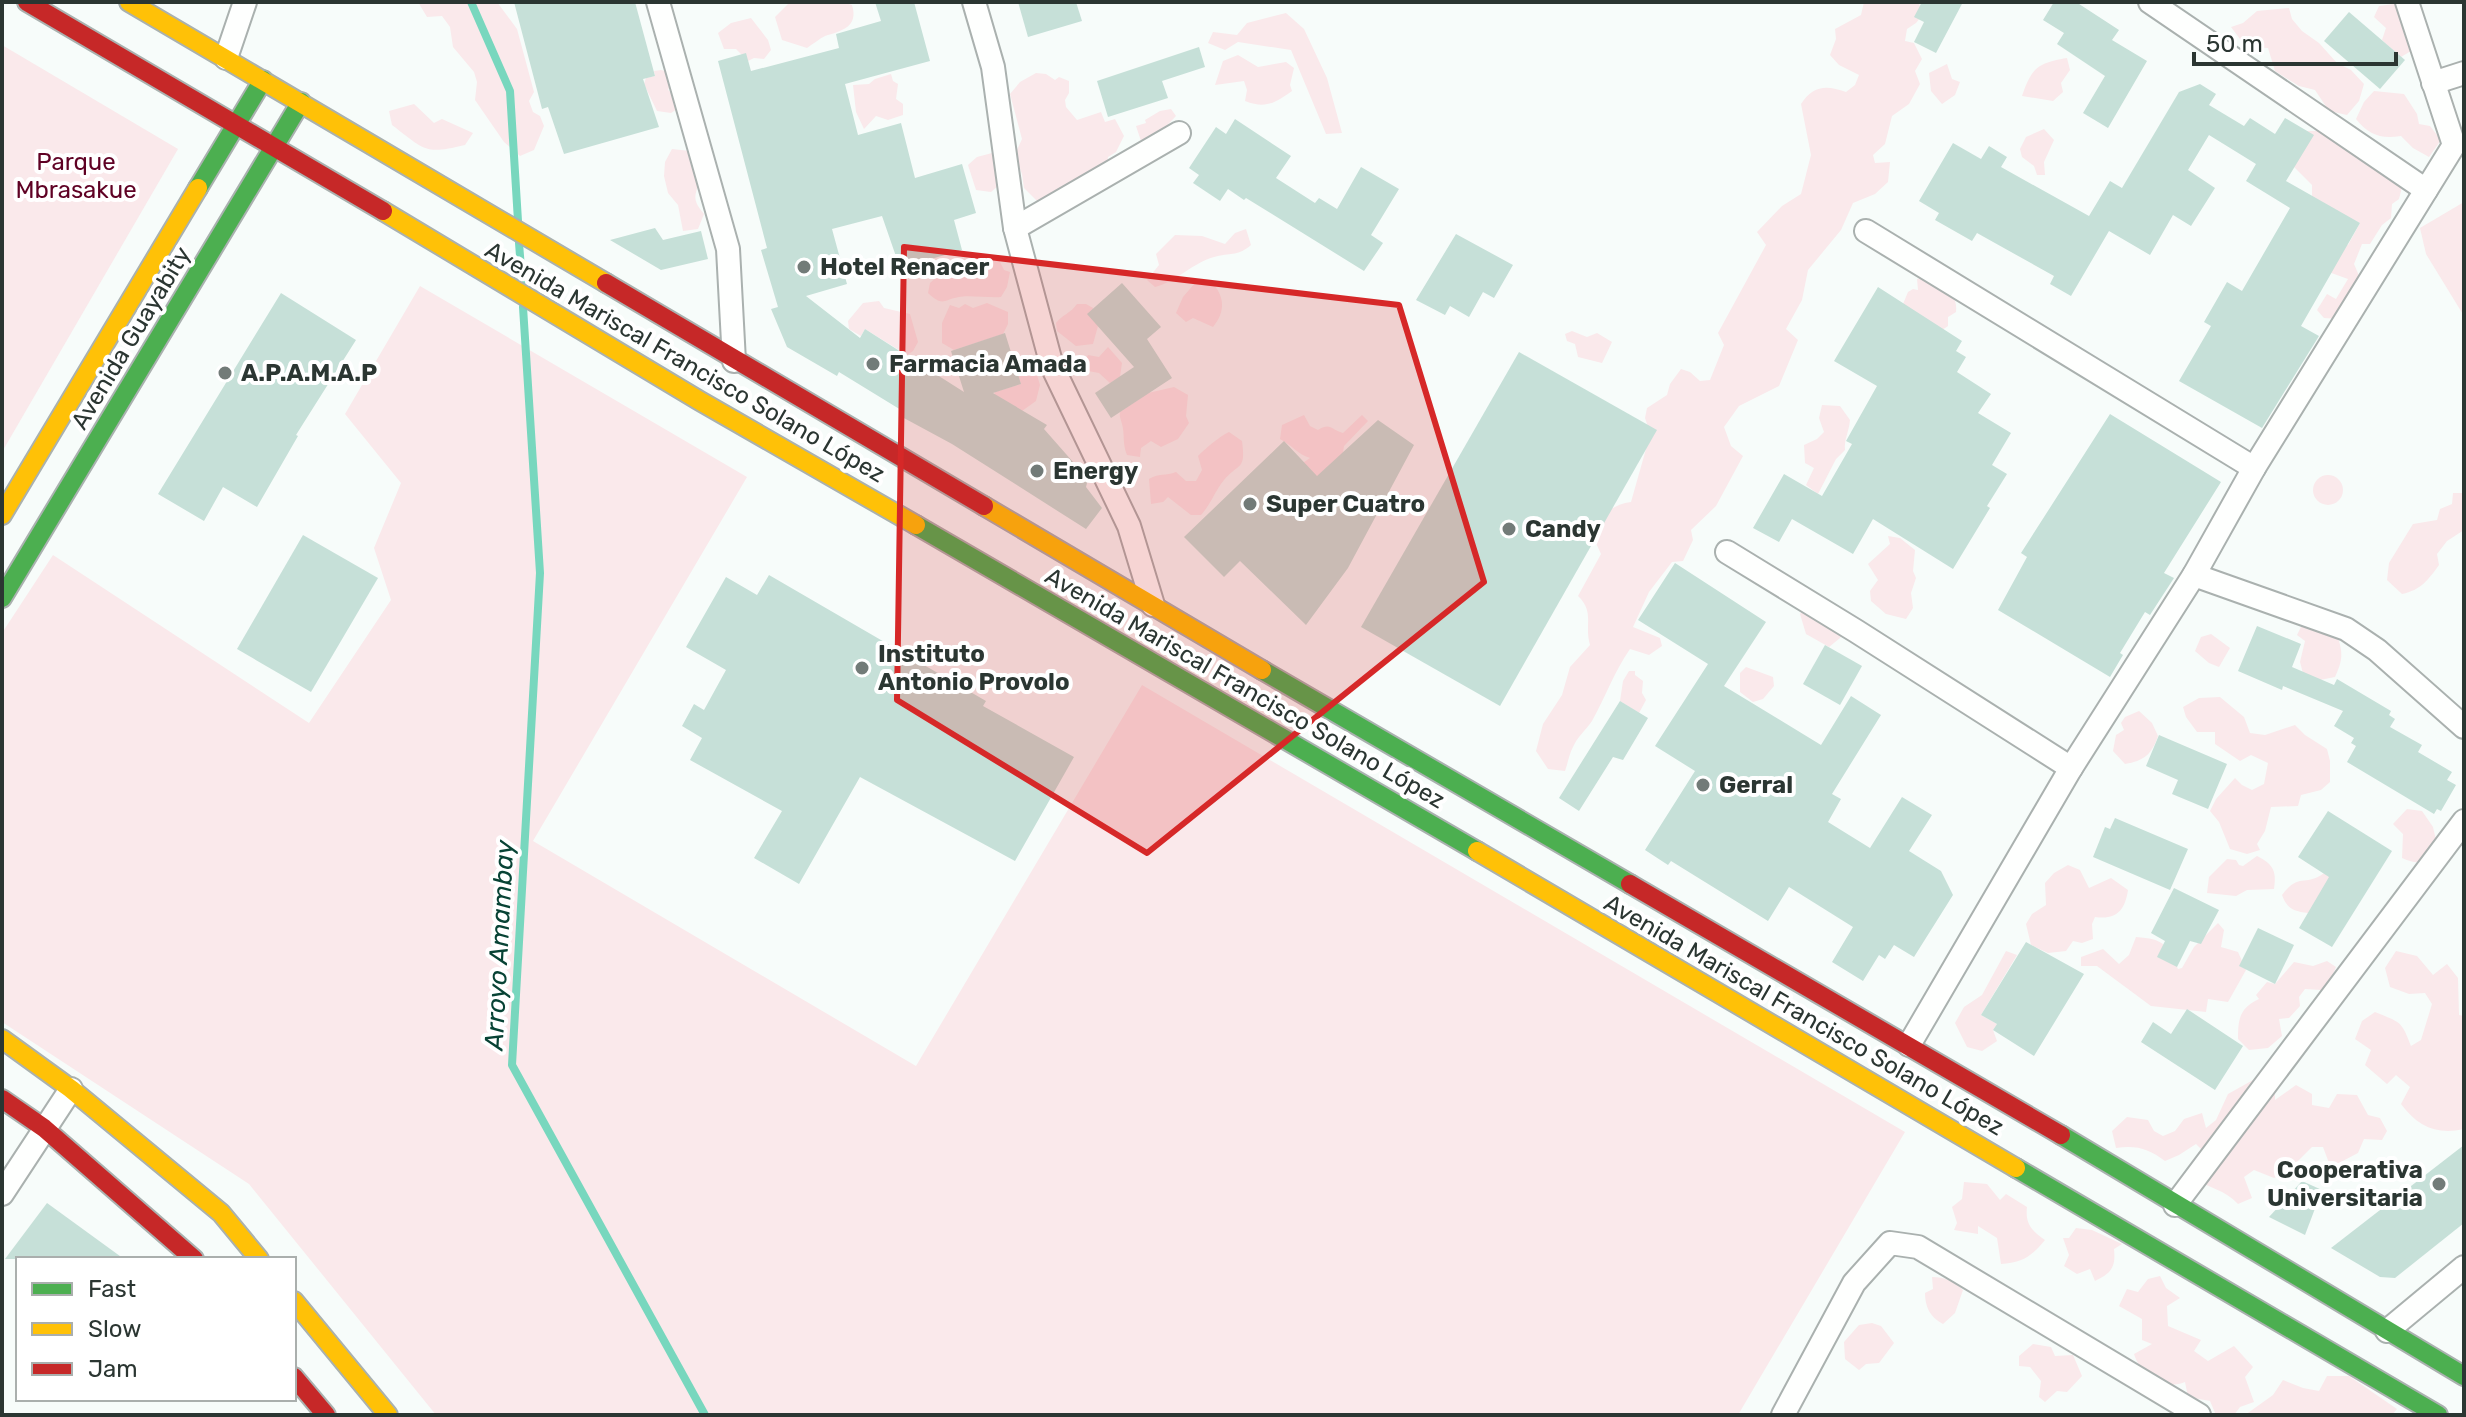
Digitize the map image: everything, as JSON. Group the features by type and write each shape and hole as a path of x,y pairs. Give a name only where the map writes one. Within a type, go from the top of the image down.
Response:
{"main road":[{"name":"Avenida Mariscal Francisco Solano López","path":"27,2 700,401 1139,653 2438,1415"},
{"name":"Avenida Mariscal Francisco Solano López","path":"129,2 1300,693 1909,1045 2464,1376"},
{"name":"Avenida Guayabity","path":"2,515 263,80"},
{"name":"Avenida Guayabity","path":"2,598 8,573 276,147 301,102"},
{"path":"2,1039 71,1089 221,1213 257,1257"},
{"path":"2,1099 44,1128 192,1257"},
{"path":"296,1303 388,1415"},
{"path":"296,1380 322,1413"}],"street":[{"path":"226,58 245,2"},
{"path":"658,2 728,249 734,361"},
{"path":"974,2 993,67 1015,228 1052,366 1129,526 1153,605"},
{"path":"2150,2 2426,190"},
{"path":"2407,2 2464,169"},
{"path":"2433,83 2464,73"},
{"path":"1015,228 1179,133"},
{"path":"1909,1045 2071,768 2194,575 2254,468 2454,145"},
{"path":"1866,231 2254,468"},
{"path":"1727,552 2071,768"},
{"path":"2194,575 2346,629 2377,650 2464,727"},
{"path":"2175,1205 2464,821"},
{"path":"2,1194 71,1089"},
{"path":"1783,1415 1854,1283 1890,1243 1918,1247 2199,1415"},
{"path":"2387,1331 2464,1267"}],"highlighted area":[{"path":"904,247 1399,305 1484,582 1147,853 897,700"}],"green space":[{"path":"418,2 497,2 517,29 534,92 529,101 544,126 534,150 520,156 504,142 475,100 477,82 474,72 453,47 450,27 442,16 427,17"},
{"path":"790,2 842,2 852,5 853,18 847,27 807,48 782,40 775,17"},
{"path":"1864,2 1917,2 1925,12 1907,29 1905,41 1914,43 1922,59 1915,71 1920,84 1909,104 1892,116 1885,144 1873,155 1875,163 1890,162 1888,182 1875,194 1853,203 1841,230 1808,270 1802,300 1786,329 1798,340 1779,386 1739,406 1724,427 1731,446 1743,456 1716,506 1691,530 1693,540 1683,561 1672,562 1649,592 1633,627 1660,638 1662,646 1649,655 1630,649 1592,721 1575,743 1565,771 1548,769 1536,751 1543,724 1562,695 1570,667 1590,645 1588,613 1578,596 1601,554 1589,528 1613,508 1631,502 1646,449 1649,430 1645,418 1647,408 1667,395 1670,384 1681,369 1700,381 1710,380 1724,345 1718,333 1766,245 1757,232 1782,206 1801,194 1811,155 1801,104 1810,93 1821,88 1846,92 1855,85 1859,75 1839,65 1830,55 1836,39 1835,29 1861,15"},
{"path":"2403,5 2417,33 2411,51 2401,57 2382,40 2386,28 2374,17 2379,6"},
{"path":"2289,8 2292,19 2302,31 2364,84 2359,101 2347,115 2329,111 2315,90 2299,86 2275,71 2268,48 2246,47 2231,27 2243,23 2257,11"},
{"path":"1286,13 1304,29 1327,78 1342,133 1326,134 1291,50 1238,42 1225,50 1208,43 1213,32 1237,35 1247,23"},
{"path":"751,18 768,40 771,50 764,59 748,61 736,49 724,49 718,33 731,23"},
{"name":"Parque Mbrasakue","path":"2,45 178,149 2,452"},
{"path":"1238,55 1258,67 1286,62 1294,68 1290,85 1292,91 1265,105 1245,101 1247,90 1244,81 1215,85 1223,61"},
{"path":"2067,58 2070,70 2061,83 2063,92 2053,101 2022,96 2037,68"},
{"path":"1947,64 1952,79 1960,82 1955,95 1942,104 1931,91 1929,73"},
{"path":"654,71 668,72 672,81 668,90 678,98 677,109 671,113 657,111 644,84 646,78 655,76"},
{"path":"1036,73 1069,81 1066,107 1077,120 1101,112 1105,122 1115,119 1124,136 1116,152 1108,157 1106,177 1044,208 1024,188 1017,161 1017,150 1022,139 1010,94 1020,82"},
{"path":"891,74 898,84 896,99 903,104 903,115 888,120 876,116 864,129 856,112 853,85 869,84"},
{"path":"2374,91 2404,94 2417,114 2419,124 2430,126 2441,140 2429,157 2401,136 2376,135 2356,119 2364,102"},
{"path":"414,104 434,123 442,119 473,133 465,145 433,150 419,145 392,125 389,111"},
{"path":"1171,109 1176,116 1149,144 1141,141 1136,126 1146,123 1145,120 1160,111"},
{"path":"2044,129 2054,140 2044,162 2045,175 2037,175 2034,166 2022,157 2020,149 2026,137"},
{"path":"2307,131 2326,131 2402,187 2399,199 2392,204 2391,218 2382,225 2370,244 2362,244 2354,264 2360,278 2339,319 2324,318 2317,310 2327,294 2336,299 2348,279 2323,270 2340,240 2348,245 2360,223 2312,199 2312,185 2294,167"},
{"path":"672,149 690,151 698,170 696,199 704,214 698,229 683,231 678,205 668,193 665,162"},
{"path":"992,153 999,164 999,185 991,192 976,190 968,165 977,157"},
{"path":"2464,202 2464,316 2426,254 2420,228"},
{"path":"1246,229 1251,245 1242,251 1206,260 1155,287 1147,280 1159,265 1156,254 1175,235 1202,236 1225,244 1235,233"},
{"path":"987,255 999,260 1004,270 1010,272 1001,297 963,296 943,301 928,293 930,283 939,275 962,278 965,274 962,267"},
{"path":"1926,276 1955,300 1956,312 1948,317 1948,326 1939,332 1903,304 1908,292 1918,290 1917,279"},
{"path":"1210,280 1221,297 1222,309 1217,321 1213,327 1193,318 1186,322 1176,313 1183,297 1195,283"},
{"path":"420,286 747,477 533,841 916,1066 1142,685 1905,1132 1738,1415 436,1415 249,1184 2,1022 2,633 53,555 309,723 391,600 374,548 401,483 345,414"},
{"path":"879,301 884,308 910,314 918,342 907,355 865,329 861,336 849,329 848,321 863,303"},
{"path":"987,303 1008,312 1008,324 1003,334 954,350 942,343 942,323 950,305 959,308 965,304 973,308"},
{"path":"1077,304 1093,308 1093,317 1098,326 1093,344 1076,346 1057,331 1056,323"},
{"path":"1572,331 1587,337 1597,333 1612,342 1602,363 1578,357 1575,344 1567,341 1565,334"},
{"path":"1108,347 1122,363 1120,377 1110,383 1099,373 1088,371 1084,363 1088,355 1099,357"},
{"path":"1017,371 1037,375 1040,385 1036,401 1022,411 993,399 995,392 1021,384"},
{"path":"1174,387 1188,395 1186,416 1189,423 1178,439 1161,447 1151,441 1141,448 1140,457 1127,455 1120,412 1148,393"},
{"path":"1822,405 1840,406 1850,420 1845,450 1836,459 1818,494 1806,485 1814,468 1805,463 1804,445 1824,432 1819,418"},
{"path":"1304,415 1310,426 1318,430 1328,427 1343,433 1362,415 1368,421 1344,446 1342,459 1313,488 1300,465 1310,458 1280,439 1282,425"},
{"path":"1229,432 1242,441 1242,462 1224,480 1201,515 1191,515 1168,497 1163,502 1151,504 1149,479 1176,472 1186,481 1196,481 1202,470 1198,456"},
{"path":"2328,475 2339,479 2343,490 2339,501 2328,505 2317,501 2313,490 2317,479"},
{"path":"2453,493 2464,493 2464,530 2447,541 2437,554 2439,565 2427,580 2402,594 2387,580 2389,563 2413,524 2437,520 2440,509 2452,504"},
{"path":"1888,536 1900,538 1915,550 1913,571 1916,578 1911,593 1913,608 1906,619 1886,614 1871,601 1870,591 1878,580 1868,564 1890,544"},
{"path":"1805,608 1846,629 1840,638 1829,647 1806,634 1800,614"},
{"path":"2302,625 2335,631 2341,654 2335,677 2320,680 2304,677 2300,662 2305,641 2297,635"},
{"path":"2211,634 2230,648 2219,667 2195,651 2201,637"},
{"path":"1746,667 1773,677 1774,686 1763,699 1753,702 1740,692 1740,673"},
{"path":"1629,671 1635,671 1635,675 1643,681 1642,693 1646,700 1639,713 1620,701 1623,681"},
{"path":"2220,697 2244,717 2250,733 2265,735 2295,725 2327,749 2330,761 2330,782 2321,790 2301,795 2298,806 2271,807 2265,831 2257,844 2260,850 2247,854 2230,849 2219,822 2210,811 2216,799 2235,778 2252,790 2264,784 2268,763 2251,755 2240,761 2215,744 2215,732 2197,732 2183,707 2199,698"},
{"path":"2139,711 2152,723 2158,736 2146,756 2125,764 2113,751 2116,735 2124,730 2121,723 2125,717"},
{"path":"2407,809 2422,811 2433,827 2439,853 2426,861 2412,862 2402,858 2403,834 2393,824"},
{"path":"2257,856 2273,869 2274,889 2247,890 2236,896 2207,893 2209,877 2227,859 2236,860 2243,866"},
{"path":"2068,865 2080,870 2089,888 2111,878 2128,890 2127,897 2119,912 2109,917 2095,917 2093,939 2082,943 2073,941 2066,951 2048,953 2031,945 2026,924 2032,914 2046,905 2045,883"},
{"path":"2324,873 2337,882 2308,913 2295,910 2286,903 2282,895 2293,884"},
{"path":"2218,923 2224,930 2221,947 2238,952 2246,970 2228,1002 2208,999 2206,1012 2151,1006 2097,966 2081,966 2081,957 2103,949 2119,964 2129,955 2136,937 2159,941 2171,954 2178,969 2182,968 2194,947"},
{"path":"2006,951 2017,955 1981,1015 1997,1024 1993,1030 1997,1041 1982,1051 1967,1047 1955,1023 1964,1007 1982,995"},
{"path":"2396,951 2417,956 2433,975 2447,964 2458,978 2459,1015 2464,1016 2464,1129 2445,1131 2421,1124 2401,1104 2410,1087 2396,1075 2387,1084 2365,1065 2371,1050 2355,1039 2362,1021 2375,1012 2399,1023 2411,1046 2421,1040 2432,1004 2425,993 2409,994 2390,987 2385,968"},
{"path":"2327,961 2336,967 2329,984 2321,990 2305,989 2299,997 2300,1006 2289,1018 2279,1019 2282,1036 2268,1048 2249,1050 2238,1039 2241,1014 2259,999 2256,995 2267,982 2275,984 2294,962 2313,966"},
{"path":"2253,1080 2275,1083 2275,1100 2296,1085 2312,1094 2312,1105 2329,1108 2337,1094 2357,1095 2368,1115 2380,1118 2387,1131 2382,1140 2364,1139 2358,1153 2335,1165 2329,1163 2323,1147 2312,1147 2287,1172 2274,1178 2254,1170 2244,1177 2252,1198 2238,1204 2223,1192 2194,1179 2190,1167 2202,1150 2196,1144 2165,1161 2142,1149 2116,1148 2112,1131 2127,1117 2148,1120 2154,1131 2163,1136 2175,1131 2184,1119 2202,1113 2206,1128 2216,1120 2228,1094"},
{"path":"1964,1182 1987,1184 2000,1200 2006,1194 2027,1207 2030,1226 2045,1240 2026,1258 2001,1264 1997,1238 1978,1226 1978,1234 1954,1230 1957,1223 1952,1207 1962,1199"},
{"path":"2076,1228 2092,1230 2122,1244 2114,1249 2111,1269 2095,1281 2090,1269 2077,1274 2064,1266 2069,1255 2063,1238 2069,1238"},
{"path":"2160,1276 2166,1288 2180,1298 2167,1306 2168,1326 2201,1340 2194,1351 2208,1361 2234,1346 2253,1367 2245,1377 2254,1402 2240,1407 2234,1415 2216,1415 2210,1401 2188,1397 2185,1382 2161,1383 2147,1375 2137,1362 2134,1354 2152,1344 2142,1340 2142,1319 2119,1306 2127,1289 2138,1292 2148,1279"},
{"path":"1932,1277 1949,1280 1963,1290 1955,1313 1943,1324 1932,1315 1926,1303 1925,1293 1933,1289"},
{"path":"1872,1323 1881,1326 1894,1343 1879,1363 1866,1364 1859,1370 1845,1359 1844,1342 1859,1325"},
{"path":"2033,1344 2051,1347 2055,1356 2073,1355 2082,1376 2067,1392 2057,1391 2045,1402 2039,1397 2041,1381 2030,1367 2019,1366 2019,1356"},
{"path":"2327,1376 2349,1376 2397,1409 2392,1415 2245,1415 2273,1395 2283,1380 2319,1391"}],"building":[{"path":"514,2 635,2 655,76 643,79 659,127 564,154 548,107 542,109"},
{"path":"875,2 914,2 930,61 845,84 858,135 901,123 915,178 962,164 976,213 954,220 962,250 900,268 882,216 832,229 847,284 806,296 860,338 865,329 964,392 951,351 1005,333 1021,384 993,393 1047,425 1044,429 1088,479 1086,487 1102,508 1086,529 952,444 902,417 901,410 839,372 837,376 787,347 771,309 778,307 761,250 767,248 718,61 746,53 751,71 839,48 836,34 881,21"},
{"path":"1018,2 1076,2 1082,21 1028,37"},
{"path":"1922,2 1963,2 1936,53 1914,42 1924,22 1914,17"},
{"path":"2054,2 2076,2 2119,30 2112,40 2147,61 2108,128 2083,113 2105,76 2057,44 2064,33 2043,20"},
{"path":"2349,12 2405,60 2380,89 2324,41"},
{"path":"1199,47 1205,67 1162,81 1168,98 1108,117 1097,81"},
{"path":"2200,84 2216,94 2209,105 2244,126 2250,118 2275,134 2285,118 2314,135 2286,181 2360,223 2301,326 2319,336 2262,428 2179,381 2211,326 2204,322 2227,282 2242,291 2290,208 2246,181 2256,164 2209,135 2188,170 2215,188 2191,226 2173,215 2150,255 2109,231 2071,296 2050,284 2054,276 1977,233 1972,241 1935,220 1939,213 1919,201 1953,143 1981,159 1989,146 2007,157 2001,167 2089,216 2110,181 2122,188 2179,92"},
{"path":"1235,119 1291,156 1276,178 1315,203 1319,198 1337,209 1361,167 1399,189 1371,235 1383,243 1364,271 1246,198 1244,200 1228,189 1220,201 1193,183 1199,175 1189,168 1216,127 1226,134"},
{"path":"655,228 663,240 701,231 708,259 661,270 610,240"},
{"path":"1456,234 1513,265 1494,298 1483,292 1469,317 1450,306 1445,315 1416,300"},
{"path":"1122,283 1161,327 1147,339 1172,378 1111,418 1095,393 1134,367 1087,314"},
{"path":"1878,287 1962,341 1956,351 1966,357 1957,372 1991,394 1978,413 2011,433 1992,465 2007,474 1953,569 1873,519 1853,554 1792,519 1779,542 1753,528 1784,474 1822,496 1852,444 1846,441 1877,386 1834,361"},
{"path":"281,293 356,340 296,435 257,507 223,487 204,521 158,494"},
{"name":"Candy","path":"1519,352 1657,430 1500,706 1361,627"},
{"path":"2110,414 2221,482 2164,573 2174,578 2150,615 2145,612 2120,653 2123,655 2110,677 1998,610 2027,557 2021,553"},
{"path":"1378,420 1414,445 1348,568 1306,625 1240,561 1224,577 1184,537 1284,441 1317,476"},
{"path":"303,535 378,578 311,692 237,649"},
{"path":"1675,563 1766,622 1724,686 1821,745 1851,696 1881,715 1832,794 1841,799 1828,822 1870,848 1902,797 1932,815 1909,851 1941,871 1953,895 1914,957 1894,945 1885,959 1879,955 1863,981 1832,962 1853,927 1789,887 1768,921 1671,861 1668,865 1645,850 1695,771 1655,746 1708,664 1638,620"},
{"path":"769,575 986,701 983,706 1074,757 1015,861 860,777 799,884 754,858 782,811 690,760 702,738 682,726 694,704 704,710 726,670 686,647 726,577 757,595"},
{"path":"2257,626 2301,644 2292,667 2334,685 2337,679 2391,711 2389,715 2395,719 2390,727 2422,745 2418,752 2452,772 2447,780 2456,785 2441,811 2437,809 2434,814 2347,762 2356,746 2351,743 2354,738 2334,726 2343,711 2238,671"},
{"path":"1825,645 1862,666 1840,705 1803,684"},
{"path":"1620,701 1648,718 1623,760 1613,757 1579,811 1559,798"},
{"path":"2159,735 2227,764 2208,809 2172,794 2178,780 2146,766"},
{"path":"2328,811 2392,851 2332,947 2299,928 2329,877 2298,857"},
{"path":"2115,818 2188,849 2170,890 2093,857 2105,827 2110,829"},
{"path":"2174,888 2219,910 2201,944 2190,941 2177,967 2157,957 2165,941 2151,933"},
{"path":"2258,928 2294,945 2275,984 2239,966"},
{"path":"2026,942 2084,974 2034,1056 1993,1030 1997,1024 1981,1015"},
{"path":"2187,1009 2243,1046 2215,1090 2141,1042 2153,1022 2171,1034"},
{"name":"Cooperativa Universitaria","path":"2464,1145 2464,1223 2395,1278 2380,1277 2331,1248"},
{"path":"2302,1181 2322,1190 2305,1235 2269,1217"},
{"path":"47,1203 121,1257 16,1257 5,1259"}],"waterway":[{"path":"471,2 510,91 518,221"},
{"path":"519,243 522,281"},
{"name":"Arroyo Amambay","path":"523,307 540,573 512,1065 705,1415"}],"traffic: fast":[{"path":"198,188 263,80"},
{"path":"2,598 301,102"},
{"path":"916,525 1477,851"},
{"path":"1262,670 1630,884"},
{"path":"2061,1135 2464,1376"},
{"path":"2016,1168 2438,1415"}],"traffic: slow":[{"path":"129,2 606,283"},
{"path":"2,515 198,188"},
{"path":"383,211 700,401 916,525"},
{"path":"984,506 1262,670"},
{"path":"1477,851 2016,1168"},
{"path":"2,1039 71,1089 221,1213 257,1257"},
{"path":"296,1303 388,1415"}],"traffic: jam":[{"path":"27,2 383,211"},
{"path":"606,283 984,506"},
{"path":"1630,884 2061,1135"},
{"path":"2,1099 44,1128 192,1257"},
{"path":"296,1379 326,1415"}],"place":[{"name":"Hotel Renacer","path":"804,267"},
{"name":"Farmacia Amada","path":"873,364"},
{"name":"A.P.A.M.A.P","path":"225,373"},
{"name":"Energy","path":"1037,471"},
{"name":"Super Cuatro","path":"1250,504"},
{"name":"Candy","path":"1509,529"},
{"name":"Instituto Antonio Provolo","path":"862,668"},
{"name":"Gerral","path":"1703,785"},
{"name":"Cooperativa Universitaria","path":"2439,1184"}]}
